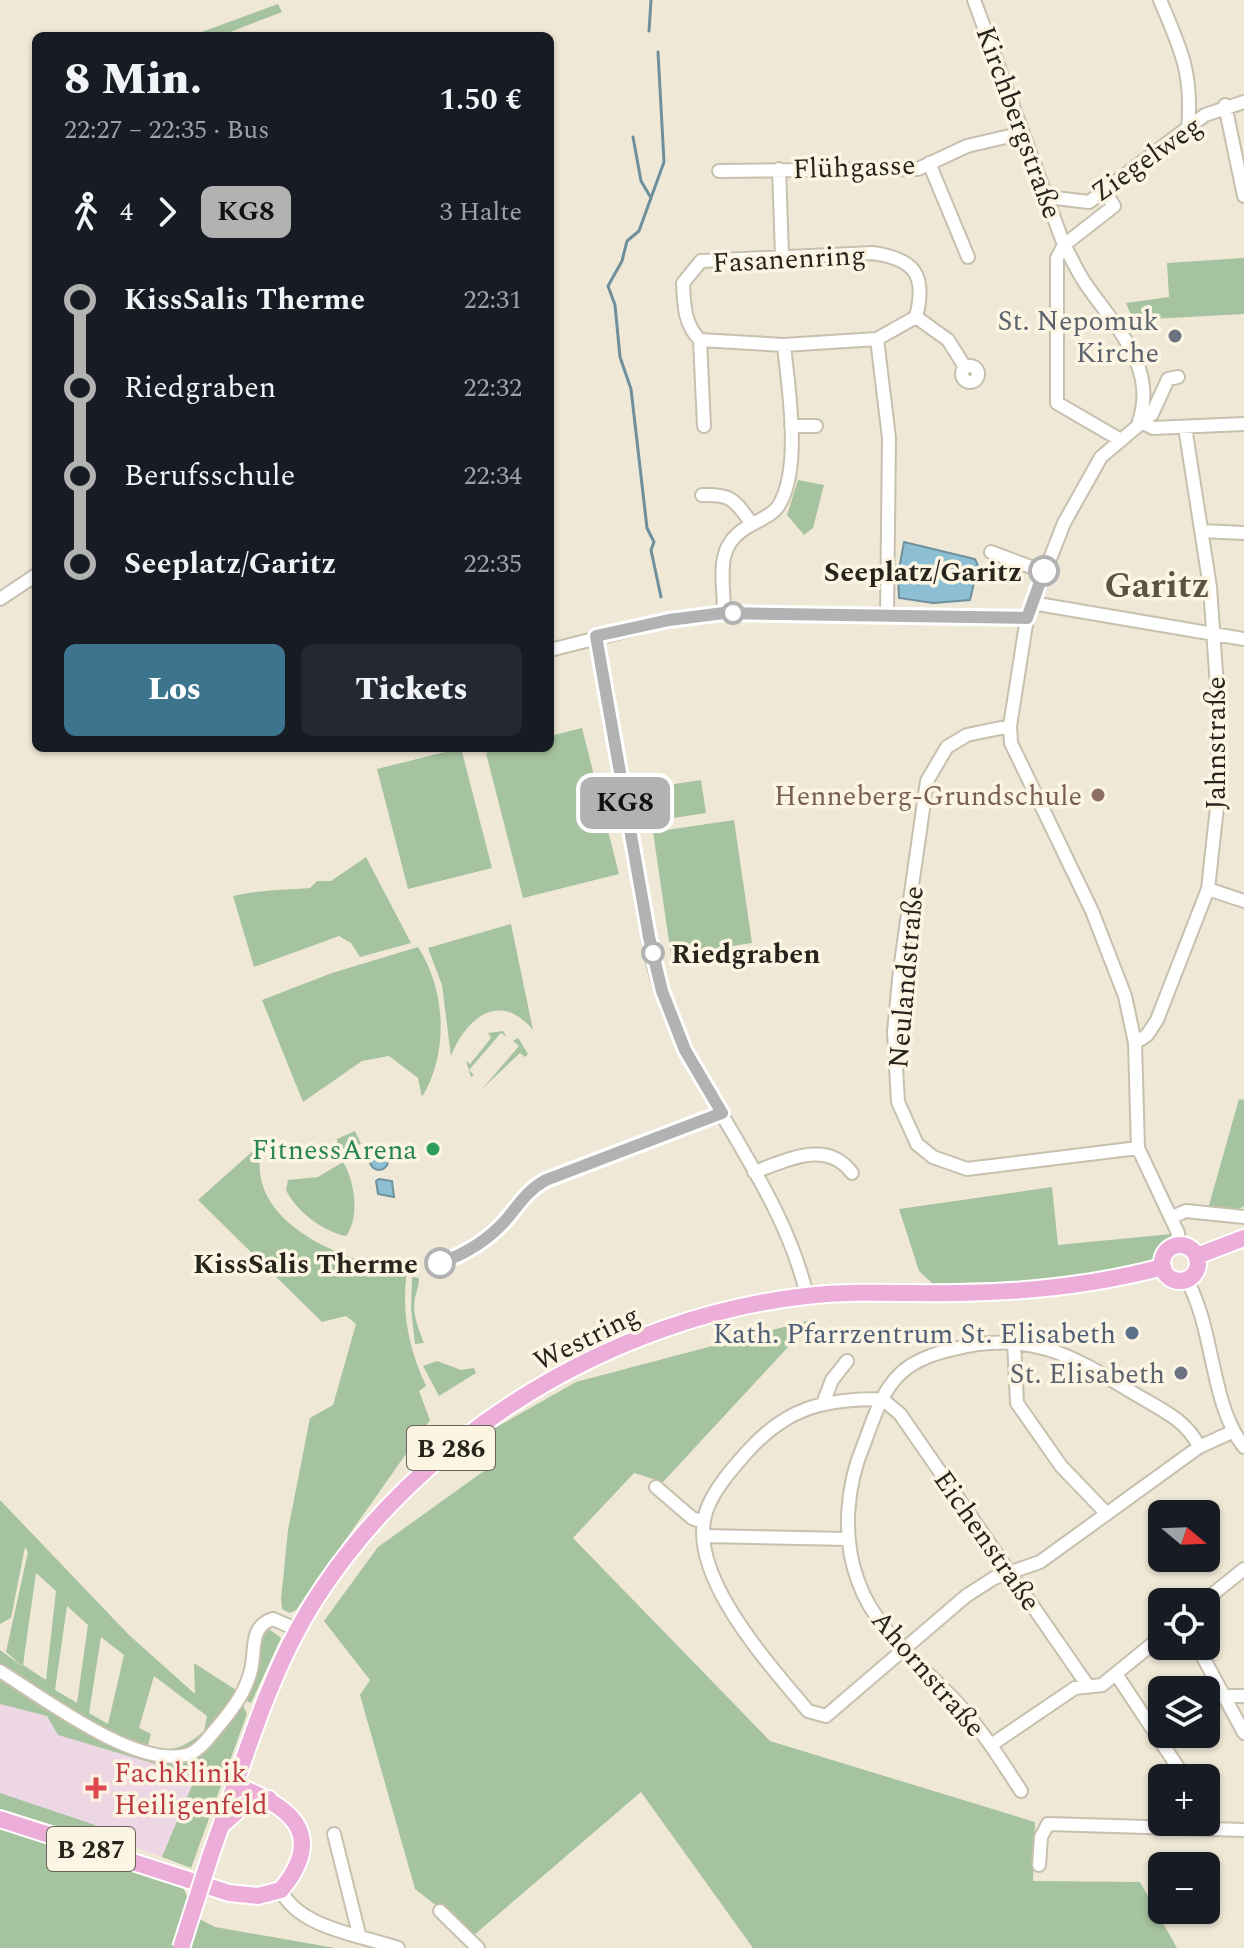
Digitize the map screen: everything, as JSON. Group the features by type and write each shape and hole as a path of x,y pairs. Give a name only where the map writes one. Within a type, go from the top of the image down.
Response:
{"main road":[{"path":"1197,1256 1244,1238"},
{"path":"1177,1246 1190,1248 1197,1256 1198,1269 1187,1280 1174,1281 1163,1267 1165,1253 1177,1246"},
{"name":"Westring","path":"234,1785 274,1679 298,1630 336,1571 386,1510 458,1442 581,1364 659,1330 746,1305 807,1296 1023,1289 1114,1278 1163,1267"},
{"path":"234,1785 269,1799 289,1813 302,1838 299,1865 281,1890"},
{"name":"B 286","path":"181,1948 234,1785"},
{"path":"220,1827 243,1806 269,1799"},
{"name":"B 287","path":"0,1819 229,1893 258,1896 281,1890"}],"street":[{"name":"Kirchbergstraße","path":"974,0 1064,245 1084,282 1124,336 1140,369 1145,404 1139,421"},
{"path":"1160,0 1186,60 1190,103 1188,129"},
{"name":"Ziegelweg","path":"1047,197 1079,203 1105,192 1225,105 1244,102"},
{"path":"1225,105 1244,196"},
{"name":"Flühgasse","path":"719,171 918,169 967,146 1023,133"},
{"name":"Flühgasse","path":"929,163 968,257"},
{"name":"Flühgasse","path":"779,169 782,255"},
{"name":"Kirchbergstraße","path":"1064,245 1114,206 1105,192"},
{"path":"1064,245 1057,258 1057,403 1119,439"},
{"name":"Fasanenring","path":"704,426 700,340 691,330 684,310 683,283 701,261 873,253 897,257 914,268 917,276 920,303 916,317"},
{"path":"700,340 784,345 877,339 916,317 948,340 965,367"},
{"path":"877,339 889,438 887,616"},
{"path":"724,613 724,553 730,537 779,505 789,474 791,426 784,345"},
{"path":"1177,1246 1178,1233 1172,1217 1138,1148 1135,1043 1125,996 1092,911 1011,743 1010,726 1027,618 1083,484 1101,457 1139,421 1152,414 1168,379 1178,377"},
{"path":"1139,421 1153,428 1244,424"},
{"path":"791,426 816,426"},
{"name":"Jahnstraße","path":"1135,1043 1147,1035 1157,1020 1208,889 1220,752 1215,636 1185,427"},
{"path":"702,495 733,498 752,524"},
{"path":"1201,531 1244,533"},
{"path":"991,552 1044,572"},
{"path":"0,599 32,578"},
{"path":"1032,603 1244,639"},
{"path":"554,649 669,620 724,613 1027,618"},
{"path":"596,636 649,937 662,991 685,1050 754,1172 801,1267 807,1296"},
{"name":"Neulandstraße","path":"1010,726 967,735 947,747 927,781 894,1032 898,1102 917,1144 940,1161 967,1169 1138,1148"},
{"path":"1208,889 1244,901"},
{"path":"754,1172 819,1152 843,1161 852,1173"},
{"path":"1172,1217 1186,1211 1244,1217"},
{"path":"1187,1280 1205,1324 1226,1414 1244,1447"},
{"name":"Ahornstraße","path":"1021,1791 991,1745 902,1647 868,1603 857,1580 848,1539 850,1497 859,1453 882,1399 909,1366 945,1351 980,1342 1042,1345 1093,1368 1191,1430 1199,1447"},
{"path":"1014,1342 1017,1403 1061,1466 1107,1514"},
{"path":"824,1401 832,1380 847,1361"},
{"path":"882,1399 824,1401 789,1416 758,1440 708,1505 704,1529 708,1561 729,1609 808,1711 826,1716 839,1709 902,1647 979,1586 1040,1562 1199,1447 1234,1431"},
{"name":"Eichenstraße","path":"882,1399 900,1414 1088,1686"},
{"path":"656,1487 704,1529 848,1539"},
{"path":"1220,1588 1244,1569"},
{"path":"0,1671 106,1736 153,1753 184,1756 203,1745 239,1699 251,1671 257,1629 273,1619 298,1630"},
{"path":"991,1745 1075,1688 1102,1685 1148,1648"},
{"path":"1205,1660 1244,1733"},
{"path":"1116,1674 1176,1764"},
{"path":"1225,1696 1244,1696"},
{"path":"1039,1865 1042,1831 1048,1824 1244,1830"},
{"path":"334,1834 359,1934"},
{"path":"281,1890 286,1901 303,1917 398,1948"},
{"path":"440,1911 478,1948"}],"shaded area":[{"name":"Fachklinik Heiligenfeld","path":"0,1704 47,1716 58,1735 197,1776 162,1857 0,1799"}],"green space":[{"path":"278,4 282,12 230,32 202,32"},
{"path":"1244,258 1244,314 1133,320 1126,303 1169,297 1167,263"},
{"path":"798,480 824,485 813,528 804,535 787,515"},
{"path":"582,728 619,874 523,898 486,753 554,752 554,735"},
{"path":"445,752 462,752 492,868 408,889 377,769"},
{"path":"701,780 706,813 648,822 642,789"},
{"path":"734,820 752,943 671,955 653,832"},
{"path":"366,857 411,943 360,957 351,943 339,936 254,967 233,896 310,888 317,881 331,881"},
{"path":"511,924 533,1030 521,1018 508,1012 485,1014 466,1030 451,1056 442,985 428,948"},
{"path":"418,947 434,982 441,1022 437,1061 422,1097 418,1078 389,1056 362,1061 303,1102 262,1000 332,973"},
{"path":"503,1031 507,1037 501,1033 469,1070 474,1075 471,1077 466,1061 470,1064 491,1038 488,1033"},
{"path":"518,1038 528,1054 525,1057 520,1053 482,1089 519,1046 513,1041"},
{"path":"1239,1099 1244,1100 1244,1206 1232,1213 1208,1209"},
{"path":"355,1131 361,1144 347,1149 337,1147 337,1139"},
{"path":"263,1142 260,1170 267,1195 282,1216 303,1234 328,1248 355,1259 407,1272 405,1302 408,1330 426,1386 419,1391 430,1420 296,1610 290,1613 282,1609 281,1599 288,1530 310,1418 333,1405 356,1324 346,1316 322,1322 198,1200"},
{"path":"343,1162 354,1199 353,1220 346,1236 328,1230 311,1219 286,1190 288,1180 318,1177"},
{"path":"1052,1187 1058,1245 1171,1234 1174,1247 1164,1259 1139,1268 1082,1278 933,1284 919,1271 899,1209"},
{"path":"412,1277 419,1278 414,1309 424,1343 415,1344"},
{"path":"814,1319 663,1482 634,1473 573,1538 770,1741 1035,1822 1033,1881 1140,1882 1148,1896 1148,1924 1164,1924 1177,1948 753,1948 641,1792 474,1935 415,1889 360,1695 370,1680 324,1621 378,1547 491,1466 472,1441 576,1382"},
{"path":"437,1361 461,1370 474,1368 476,1373 439,1396 423,1366"},
{"path":"0,1500 129,1635 195,1694 194,1663 236,1690 247,1714 191,1868 162,1857 196,1776 58,1735 47,1716 0,1704 0,1650 23,1667 6,1652 28,1552 25,1547 11,1618 0,1624","holes":["36,1573 56,1591 46,1680 23,1665","67,1606 88,1625 77,1703 55,1690","101,1637 124,1655 108,1724 89,1713","154,1676 207,1716 204,1731 184,1745 171,1749 148,1745 151,1734 139,1728"]},
{"path":"269,1629 281,1638 251,1703 245,1700 260,1665 262,1638"},
{"path":"0,1793 95,1825 103,1840 0,1809"},
{"path":"0,1826 182,1885 196,1917 215,1927 335,1948 0,1948"}],"water":[{"path":"904,542 975,559 978,566 970,600 933,603 899,598 898,575"},
{"path":"375,1152 383,1152 388,1161 386,1168 375,1170 370,1165 370,1157"},
{"path":"376,1181 392,1181 394,1197 378,1194"}],"waterway":[{"path":"649,31 651,0"},
{"path":"658,52 664,162 639,231 627,241 622,261 608,286 615,305 620,357 631,389 647,528 654,542 651,550 661,597"},
{"path":"633,137 641,181 651,198"}],"bus line":[{"name":"KG8","path":"440,1263 477,1247 503,1224 529,1191 546,1180 722,1113 685,1050 662,991 649,937 596,636 669,620 724,613 1027,618 1044,571"}],"place":[{"name":"St. Nepomuk Kirche","path":"1175,336"},
{"name":"Seeplatz/Garitz","path":"1044,571"},
{"name":"Henneberg-Grundschule","path":"1098,795"},
{"name":"Riedgraben","path":"653,953"},
{"name":"FitnessArena","path":"433,1149"},
{"name":"KissSalis Therme","path":"440,1263"},
{"name":"Kath. Pfarrzentrum St. Elisabeth","path":"1132,1333"},
{"name":"St. Elisabeth","path":"1181,1373"},
{"name":"Fachklinik Heiligenfeld","path":"96,1788"}],"district":[{"name":"Garitz","path":"1157,584"}]}
